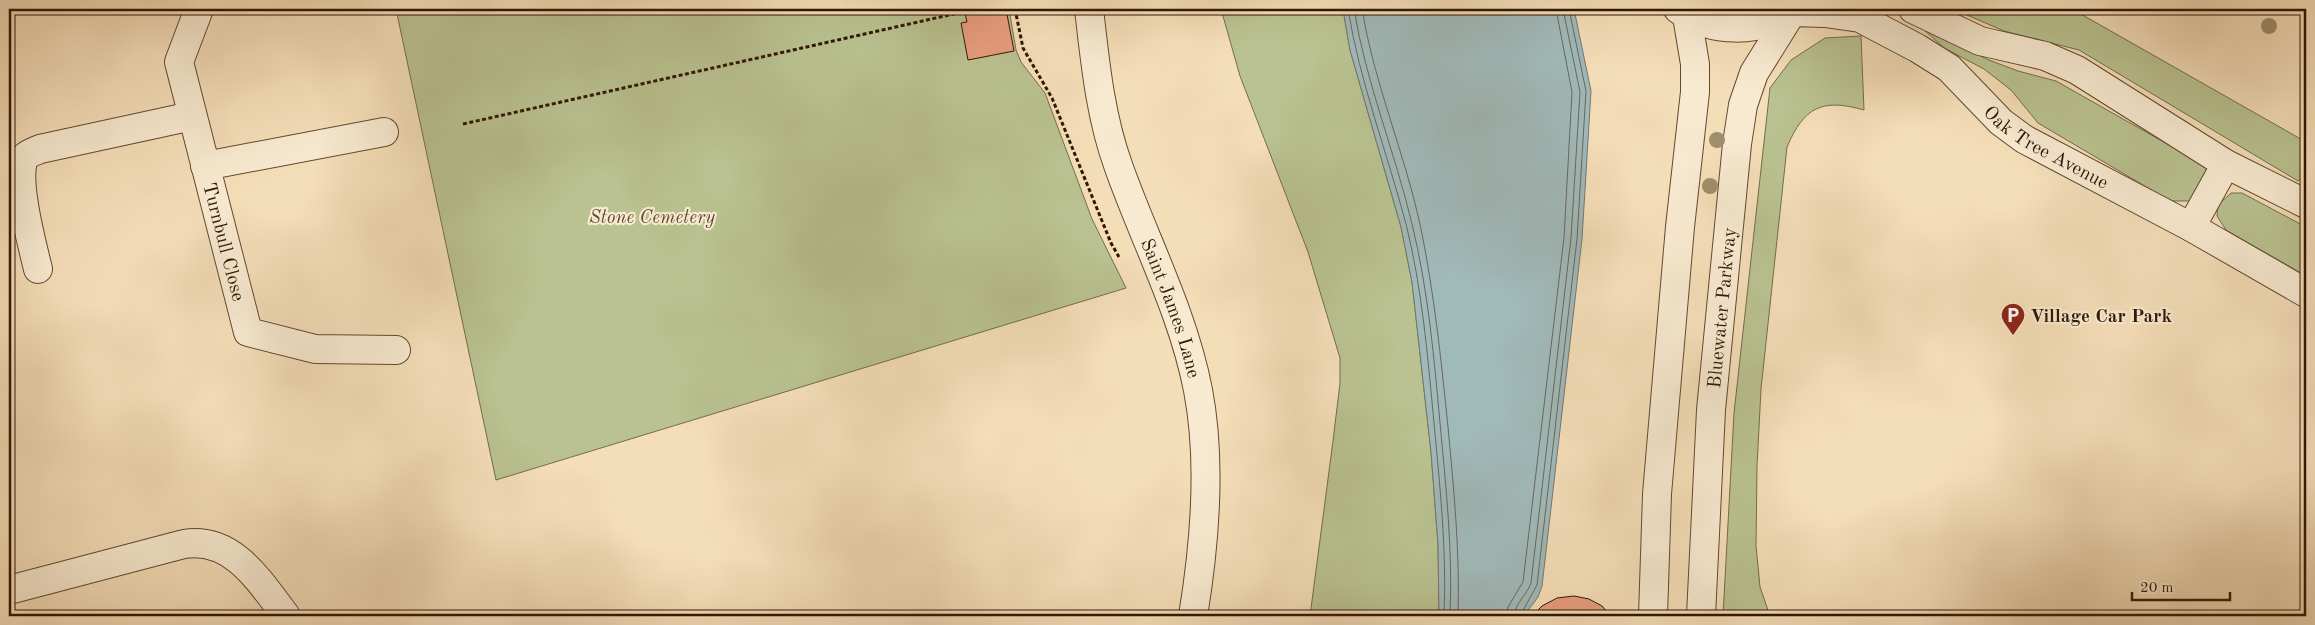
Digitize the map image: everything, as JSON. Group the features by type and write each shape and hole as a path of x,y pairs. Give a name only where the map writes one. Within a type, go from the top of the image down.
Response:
{"street":[{"name":"Turnbull Close","path":"199,9 178,62 248,332 315,349 396,350"},
{"name":"Saint James Lane","path":"1088,9 1101,100 1110,139 1180,324 1198,390 1203,426 1204,503 1201,553 1193,616"},
{"path":"1913,9 1980,41 2044,56 2077,70 2226,164 2306,204"},
{"path":"1683,12 1713,26 1740,29 1767,24 1794,10"},
{"name":"Oak Tree Avenue","path":"1794,10 1860,18 1917,48 1949,68 2001,122 2024,139 2191,227 2306,293"},
{"name":"Bluewater Parkway","path":"1701,616 1711,410 1737,144 1743,105 1754,73 1794,10"},
{"path":"1653,616 1658,484 1680,227 1695,92 1695,64 1683,12"},
{"path":"38,269 21,184 21,168 26,156 40,149 192,116"},
{"path":"205,166 384,132"},
{"path":"2191,227 2226,164"},
{"path":"9,590 184,544 206,543 231,554 242,563 286,616"}],"path":[{"path":"463,124 976,9"},
{"path":"1015,9 1023,48 1052,98 1111,243 1120,259"}],"green space":[{"name":"Stone Cemetery","path":"396,9 1009,9 1016,50 1021,62 1045,93 1092,219 1126,288 496,480"},
{"path":"1221,9 1343,9 1350,50 1401,227 1412,282 1431,452 1438,544 1439,616 1310,616 1340,383 1340,358 1308,252 1240,76"},
{"path":"1953,9 2072,9 2306,142 2306,174 2298,181 2079,50 2004,31"},
{"path":"1924,30 1989,60 2018,71 2056,81 2185,154 2214,173 2197,201 2170,201 2038,123 2011,90 1984,69 1944,48"},
{"path":"1861,36 1864,110 1837,105 1816,109 1800,123 1787,147 1761,389 1757,466 1756,546 1760,587 1770,616 1723,616 1734,413 1770,88 1791,60 1825,38"},
{"path":"2231,193 2242,193 2306,227 2306,276 2226,230 2217,216 2218,205"}],"water":[{"path":"1343,9 1574,9 1591,91 1582,239 1542,586 1538,597 1524,616 1439,616 1438,544 1431,452 1412,282 1401,227 1350,50"}],"building":[{"path":"964,9 1006,9 1014,51 968,60 961,23 967,22"},
{"path":"1574,596 1589,599 1602,606 1611,616 1532,616 1542,606 1557,598"}],"place":[{"name":"Village Car Park","path":"2013,336"}]}
